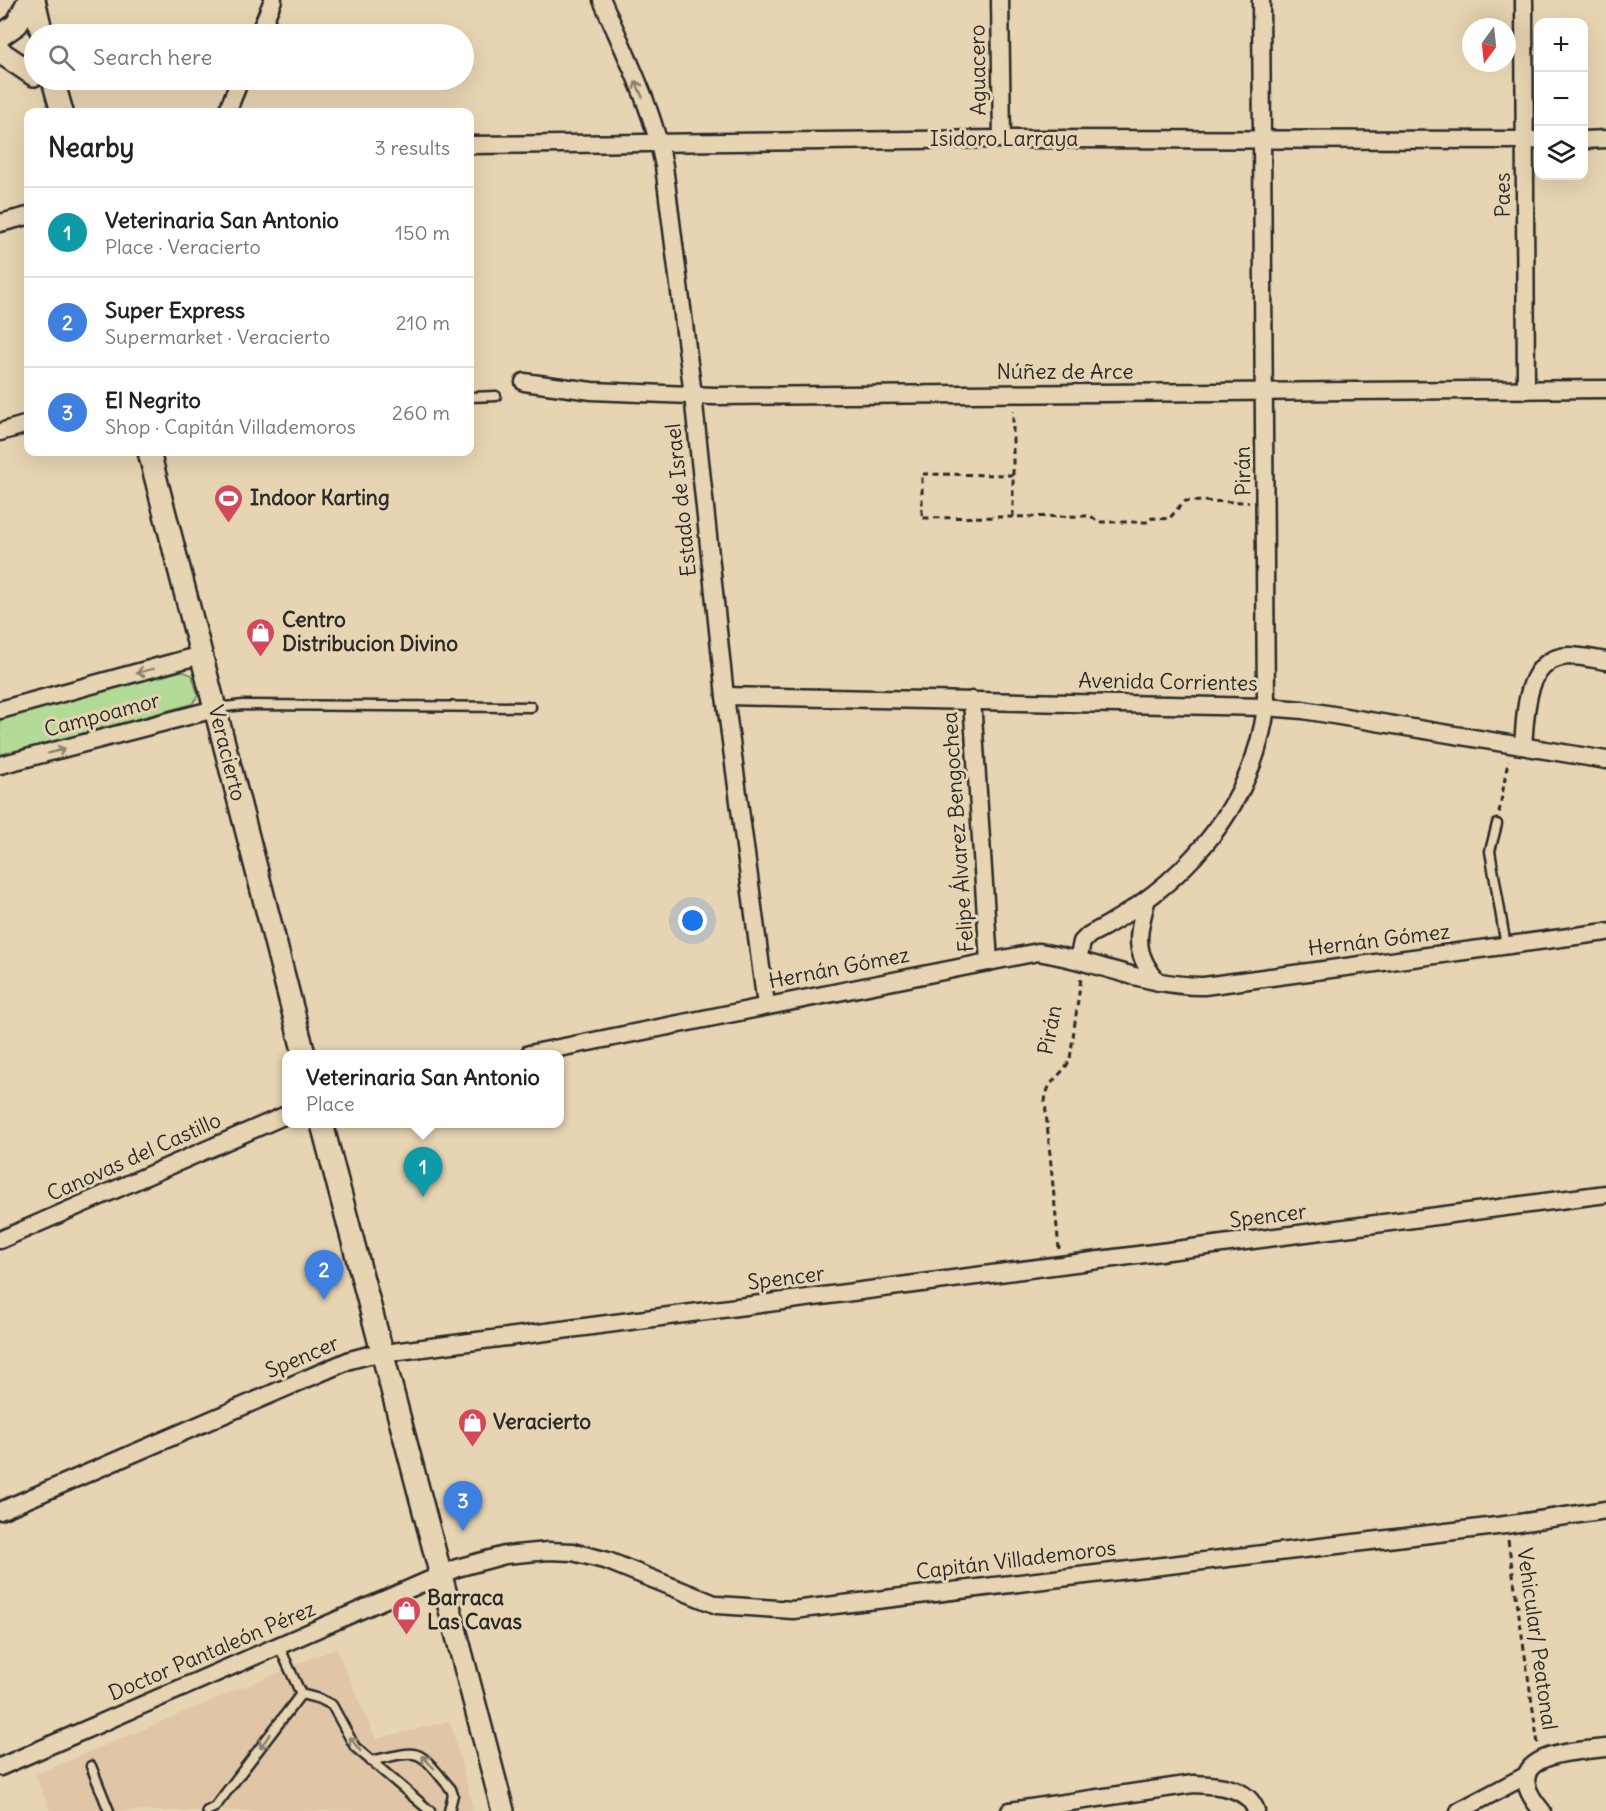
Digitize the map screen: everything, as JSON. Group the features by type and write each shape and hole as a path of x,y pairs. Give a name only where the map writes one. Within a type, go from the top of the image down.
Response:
{"street":[{"path":"0,36 16,24 29,0"},
{"path":"34,0 40,24"},
{"path":"262,24 273,0"},
{"name":"Estado de Israel","path":"602,0 660,144 672,216 725,696 766,1005"},
{"name":"Aguacero","path":"1000,0 1002,139"},
{"name":"Pirán","path":"1078,960 1082,942 1089,935 1146,902 1192,860 1237,799 1259,746 1266,707 1261,0"},
{"name":"Paes","path":"1524,0 1532,140 1526,390"},
{"path":"0,52 24,68"},
{"path":"230,108 236,90"},
{"name":"Isidoro Larraya","path":"474,145 1002,139 1532,140"},
{"path":"1588,140 1606,140"},
{"path":"0,223 24,217"},
{"name":"Núñez de Arce","path":"524,382 592,391 693,395 1264,393 1606,388"},
{"path":"0,432 24,425"},
{"name":"Veracierto","path":"150,456 303,1050"},
{"name":"Campoamor","path":"0,710 201,656"},
{"path":"1516,745 1531,683 1538,671 1551,660 1568,656 1606,661"},
{"name":"Avenida Corrientes","path":"725,696 1266,707 1303,710 1606,760"},
{"name":"Felipe Álvarez Bengochea","path":"972,700 989,962"},
{"name":"Campoamor","path":"0,765 215,708"},
{"path":"1146,902 1138,933 1138,948 1158,982"},
{"name":"Hernán Gómez","path":"548,1050 1038,952 1078,960 1158,982 1180,986 1204,986 1606,932"},
{"name":"Canovas del Castillo","path":"0,1240 282,1117"},
{"path":"323,1128 503,1811"},
{"name":"Spencer","path":"0,1511 350,1360 382,1353 1606,1194"},
{"name":"Capitán Villademoros","path":"441,1575 471,1562 505,1555 564,1551 608,1561 717,1605 793,1610 1505,1525 1606,1510"},
{"name":"Doctor Pantaleón Pérez","path":"0,1767 441,1575"},
{"path":"1542,1811 1527,1790 1527,1775 1533,1765 1543,1757 1606,1748"},
{"path":"1459,1811 1527,1775"},
{"path":"1010,1811 1193,1784 1214,1785 1242,1793 1256,1811"}],"lane":[{"path":"474,397 496,396"},
{"path":"215,708 243,705 531,707"},
{"path":"1497,824 1490,851 1506,946"},
{"path":"279,1646 301,1694"},
{"path":"301,1694 332,1705 355,1747 430,1811"},
{"path":"213,1810 301,1694"},
{"path":"371,1761 410,1752 423,1756 451,1789 453,1795 449,1811"},
{"path":"91,1766 109,1811"}],"path":[{"path":"1013,394 1013,517"},
{"path":"1013,475 922,474 922,518 1091,516 1098,522 1149,522 1152,518 1169,519 1184,501 1266,503"},
{"path":"1497,824 1516,745"},
{"name":"Pirán","path":"1061,1265 1045,1102 1046,1091 1051,1080 1066,1068 1070,1059 1081,977 1078,960"},
{"name":"Vehicular/ Peatonal","path":"1505,1525 1535,1735 1543,1757"}],"shaded area":[{"path":"336,1648 376,1739 450,1721 474,1811 50,1811 35,1775"}],"green space":[{"path":"182,671 192,675 198,696 192,704 0,756 0,719"}],"place":[{"name":"Indoor Karting","path":"229,524"},
{"name":"Centro Distribucion Divino","path":"261,658"},
{"name":"Veterinaria San Antonio","path":"423,1197"},
{"name":"Super Express","path":"324,1300"},
{"name":"Veracierto","path":"472,1448"},
{"name":"El Negrito","path":"463,1531"},
{"name":"Barraca Las Cavas","path":"406,1636"}]}
